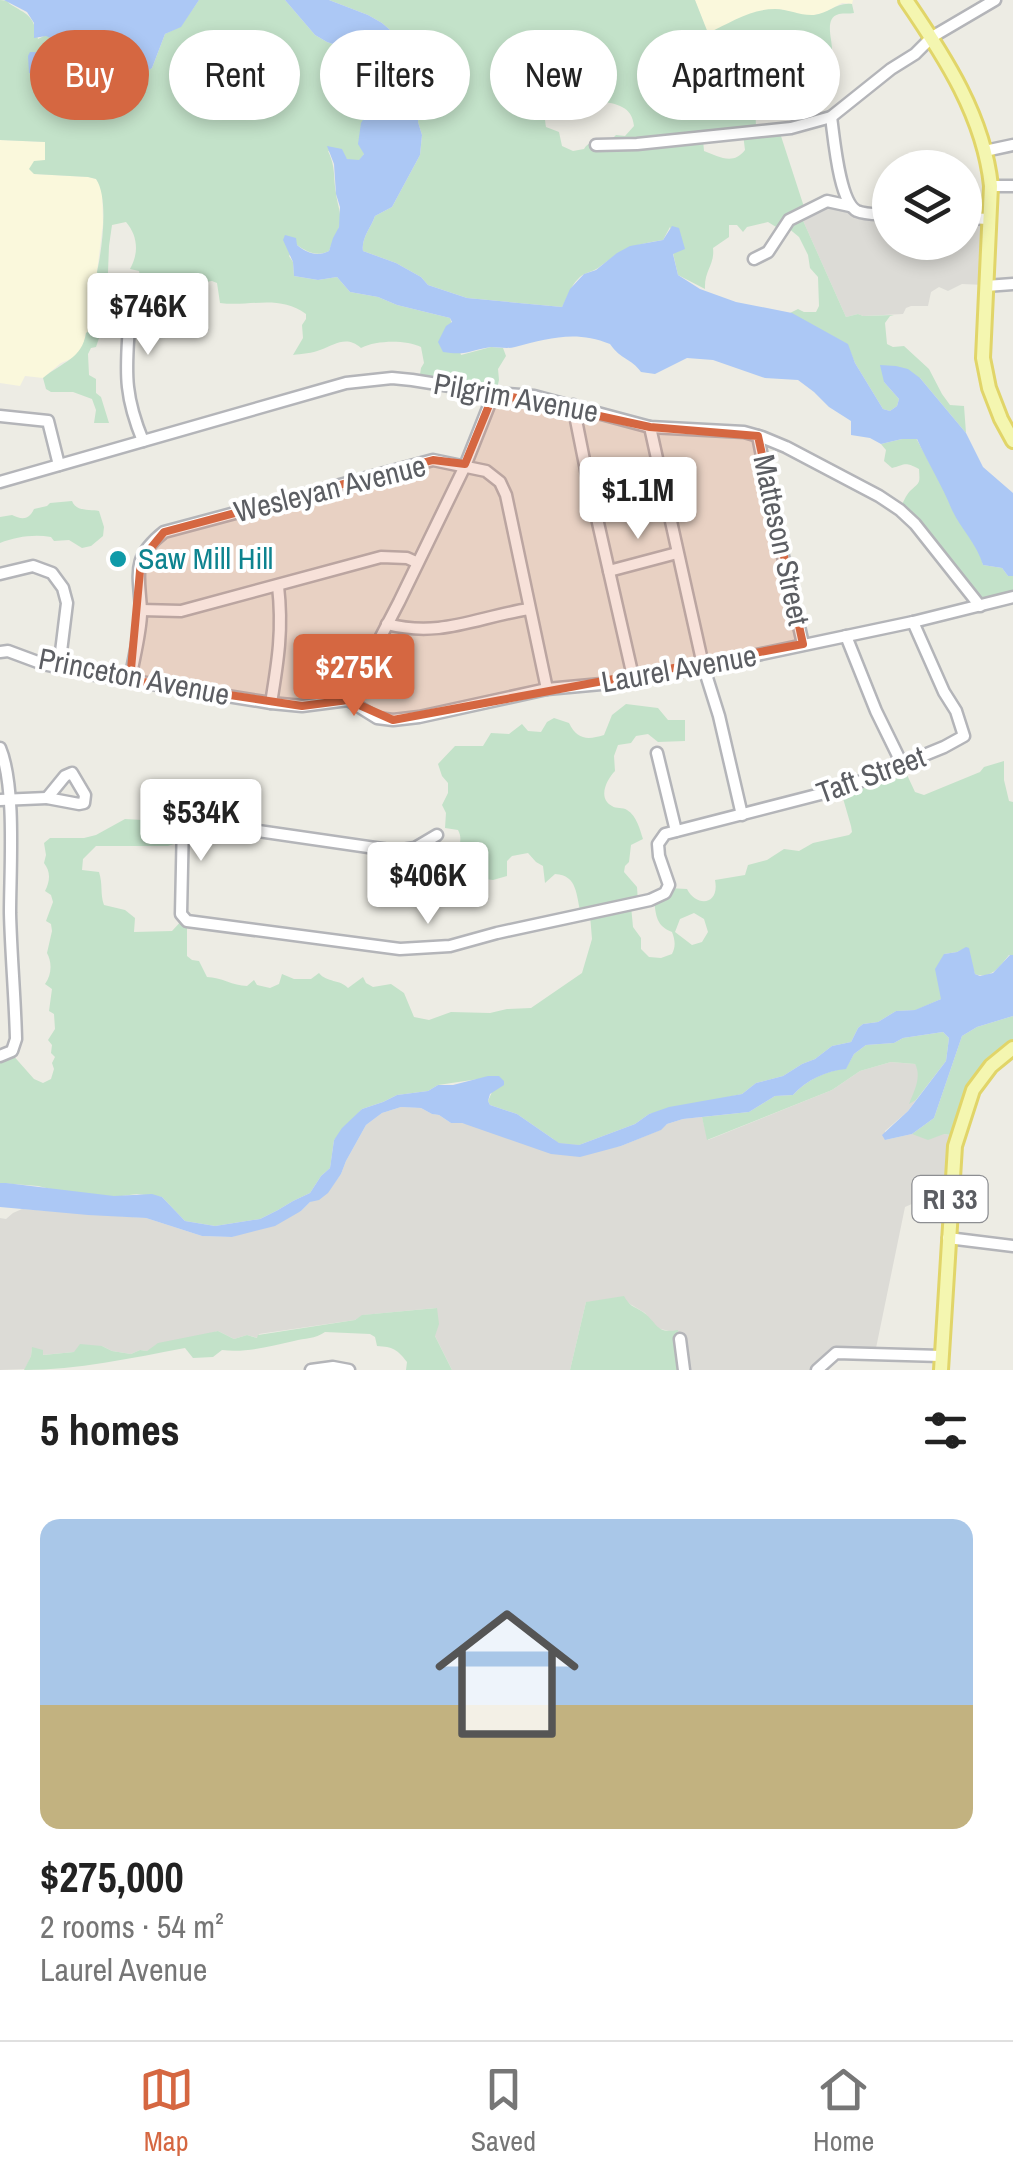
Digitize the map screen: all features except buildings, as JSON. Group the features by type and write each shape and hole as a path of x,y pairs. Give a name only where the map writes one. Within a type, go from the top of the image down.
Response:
{"main road":[{"path":"906,0 932,37 982,133 991,186 982,358 988,388 1013,440"},
{"name":"RI 33","path":"941,1363 955,1146 973,1090 990,1066 1013,1048"}],"street":[{"path":"840,110 932,37 995,0"},
{"path":"596,145 791,128 823,120"},
{"path":"831,120 850,206"},
{"path":"986,151 1013,145"},
{"path":"991,186 1013,186"},
{"path":"754,259 768,252 790,220 827,201 872,213"},
{"path":"982,219 990,219"},
{"path":"128,283 127,386 143,442"},
{"path":"986,286 1013,284"},
{"name":"Pilgrim Avenue","path":"0,482 346,383 392,378 534,396 650,426 758,436 786,447 900,510 980,606"},
{"path":"348,700 465,466 494,393"},
{"path":"574,405 634,681"},
{"path":"0,416 48,421 59,465"},
{"path":"650,426 703,666 742,815"},
{"name":"Matteson Street","path":"758,436 803,644"},
{"name":"Wesleyan Avenue","path":"130,680 141,610 140,560 150,543 164,532 433,460 486,472 500,482 547,689"},
{"path":"609,570 677,553"},
{"path":"141,610 181,610 381,557 416,562"},
{"path":"0,574 32,566 52,574 64,588 67,604 59,668"},
{"path":"271,703 281,631 278,586"},
{"name":"Laurel Avenue","path":"348,700 378,718 393,720 547,689 634,681 1013,597"},
{"path":"388,624 408,630 433,630 529,609"},
{"name":"Taft Street","path":"437,834 415,848 396,851 183,820 182,914 187,921 400,949 450,946 650,900 665,893 669,884 658,844 665,834 844,788 964,736 956,710 944,692 914,622"},
{"path":"846,636 902,764"},
{"name":"Princeton Avenue","path":"0,652 8,651 59,668 271,703 302,706 348,700"},
{"path":"0,748 6,763 6,971 16,1039 12,1051 0,1056"},
{"path":"657,753 676,830"},
{"path":"4,801 47,798"},
{"path":"948,1238 1013,1246"},
{"path":"680,1339 684,1370"},
{"path":"817,1370 836,1353 941,1363"},
{"path":"311,1370 349,1370"}],"highlighted area":[{"path":"494,393 650,427 758,436 803,644 393,720 348,700 302,706 130,680 141,560 164,532 433,460 465,464"}],"shaded area":[{"path":"695,0 853,0 852,4 842,3 824,13 809,16 778,9 706,30"},
{"path":"0,140 46,142 45,160 34,174 88,177 96,179 102,188 94,328 86,333 78,356 61,363 43,378 25,376 20,386 0,383"},
{"path":"817,209 872,212 872,260 982,260 982,219 989,219 985,285 962,284 948,291 939,287 931,292 928,306 911,306 903,314 846,317 801,216"},
{"path":"891,1062 915,1064 918,1081 916,1100 885,1131 885,1140 912,1134 957,1136 949,1203 914,1203 905,1207 875,1353 835,1354 818,1370 683,1370 673,1332 657,1328 645,1313 625,1301 586,1302 570,1370 452,1370 435,1336 436,1308 363,1315 355,1320 259,1334 258,1338 247,1335 234,1339 218,1331 131,1354 102,1346 42,1355 32,1348 25,1369 0,1370 0,1218 6,1219 22,1209 146,1218 202,1236 232,1237 301,1211 327,1193 366,1125 382,1113 401,1107 421,1108 451,1123 605,1149 621,1146 667,1124 702,1117 708,1140 832,1090 860,1071"}],"green space":[{"path":"0,0 8,1 28,16 35,30 30,30 30,120 149,120 149,70 169,32 169,120 300,120 300,30 173,30 181,26 199,0 285,0 320,38 320,120 373,120 359,161 328,151 340,223 329,251 312,253 297,245 289,256 294,276 318,280 337,277 350,292 450,318 461,355 503,348 506,356 498,369 496,393 419,381 424,363 421,347 408,343 383,342 361,348 345,342 293,355 303,338 306,314 285,304 220,303 217,283 212,281 190,284 184,294 143,295 139,271 130,269 136,245 126,222 112,225 107,298 99,318 101,332 96,347 88,354 89,375 96,379 96,393 109,423 94,423 96,410 92,399 73,392 51,392 43,378 76,354 86,333 94,327 103,224 100,188 96,179 88,177 34,174 29,169 34,161 45,160 45,142 0,140"},
{"path":"329,0 695,0 707,30 637,30 637,120 756,120 756,126 780,133 805,210 801,216 846,317 894,315 885,323 887,344 904,346 929,369 950,405 964,406 966,433 920,378 884,382 899,399 890,411 883,409 847,344 790,313 798,309 816,312 818,277 810,268 799,237 787,227 781,230 768,222 747,227 743,232 737,225 729,225 729,237 713,248 705,289 678,275 673,253 678,250 670,227 663,240 628,248 580,277 562,307 467,298 428,285 396,263 363,251 375,216 392,207 420,155 418,120 470,120 470,30 390,30","holes":["743,134 745,150 736,158 725,158 704,151 703,139"]},
{"path":"852,4 854,13 834,16 830,29 714,30 757,11 780,9 814,15"},
{"path":"916,438 983,565 1002,568 1013,576 1013,598 982,606 900,508 919,482 919,469 907,464 892,468 884,461 886,450 881,444"},
{"path":"72,501 80,508 99,511 103,536 91,546 82,548 69,540 38,536 0,543 0,517 25,518 34,509 50,503"},
{"path":"626,704 658,708 668,720 685,720 685,741 658,742 648,734 618,745 615,771 605,789 607,803 630,813 643,839 631,845 624,872 637,887 638,902 631,906 633,927 641,938 641,949 649,957 661,958 672,954 674,948 672,932 660,923 654,900 668,888 687,889 696,899 707,901 714,895 715,880 745,875 748,865 767,860 784,849 799,851 813,843 849,835 851,826 840,788 902,764 915,792 924,795 1004,761 1004,780 1009,801 1013,802 1013,955 995,971 981,975 975,974 966,948 944,954 941,999 863,1024 851,1042 832,1046 815,1059 783,1076 756,1083 742,1094 649,1114 635,1124 579,1145 559,1143 517,1114 490,1105 488,1101 499,1076 397,1095 362,1109 334,1140 330,1168 310,1193 260,1219 215,1226 185,1221 162,1197 114,1197 0,1183 0,1056 11,1053 34,1079 43,1083 51,1079 54,1069 55,1057 48,1040 55,1029 54,1014 49,1011 52,989 45,984 50,973 47,953 52,931 46,921 53,902 45,891 49,877 44,843 50,838 96,835 125,819 178,822 180,842 168,846 96,846 83,859 82,870 99,872 104,905 125,910 135,918 134,932 172,931 184,918 187,956 199,961 207,977 247,986 254,980 257,985 270,988 279,984 282,974 311,979 319,973 348,988 363,977 373,987 391,984 404,993 414,1017 429,1020 451,1012 531,1008 582,973 592,939 590,915 581,914 575,888 568,878 555,874 545,883 543,866 528,853 507,861 507,876 493,880 455,875 451,855 460,837 458,830 445,828 442,805 448,783 438,764 455,746 483,746 491,733 509,734 522,724 528,731 541,732 554,718 569,723 584,737 604,735 612,715","holes":["694,913 704,919 708,932 702,942 692,945 675,932 680,919"]},
{"path":"1013,1016 1013,1048 991,1066 957,1136 944,1134 928,1140 912,1134 934,1118 962,1036"},
{"path":"943,1032 949,1038 946,1061 909,1104 917,1079 915,1064 891,1062 860,1071 832,1090 707,1140 702,1117 749,1112 775,1096 793,1095 817,1077 846,1068 854,1054 866,1045"},
{"path":"624,1296 661,1329 678,1330 683,1370 570,1370 586,1302"},
{"path":"437,1308 439,1324 435,1336 452,1370 406,1370 407,1362 400,1354 377,1346 370,1334 325,1332 258,1348 222,1350 213,1357 193,1358 185,1348 84,1366 24,1370 32,1347 43,1350 43,1355 74,1352 80,1344 131,1354 147,1351 158,1343 218,1331 234,1339 247,1335 257,1338 355,1320 362,1315"}],"water":[{"path":"4,0 199,0 181,27 165,34 149,70 149,30 34,30 27,12"},
{"path":"285,0 329,0 368,15 390,30 320,30 320,38"},
{"path":"418,120 420,155 392,207 375,216 363,251 396,263 428,285 467,298 562,307 570,289 584,274 630,246 663,240 672,226 679,228 685,249 673,254 678,275 700,289 736,302 792,313 848,344 883,409 890,411 899,399 884,382 880,365 908,369 966,433 983,467 1013,493 1013,576 1002,568 983,565 917,439 881,444 851,435 851,421 798,380 765,378 713,360 687,358 655,374 641,372 610,344 586,337 562,337 512,348 443,352 438,342 452,322 450,318 350,292 337,277 318,280 294,276 293,262 283,240 285,235 296,238 297,245 312,253 329,251 339,227 340,207 334,164 327,146 342,149 347,159 359,160 364,154 358,144 361,123"},
{"path":"966,947 975,974 980,976 993,973 1013,955 1013,1016 962,1036 934,1118 912,1134 885,1140 882,1135 908,1111 946,1061 949,1038 943,1032 866,1045 854,1054 846,1069 817,1077 793,1095 775,1096 749,1112 683,1119 621,1146 580,1157 551,1154 462,1123 451,1123 421,1108 401,1107 382,1113 366,1125 341,1174 319,1200 275,1226 232,1237 202,1236 146,1218 0,1207 0,1183 6,1183 114,1196 152,1194 162,1197 185,1221 215,1226 260,1219 310,1193 330,1168 334,1140 362,1109 397,1095 488,1076 499,1076 504,1081 490,1094 490,1105 517,1114 559,1143 579,1145 669,1107 742,1094 756,1083 783,1076 815,1059 832,1046 851,1042 863,1024 941,999 935,969 944,954"}],"place":[{"name":"Saw Mill Hill","path":"118,559"}]}
